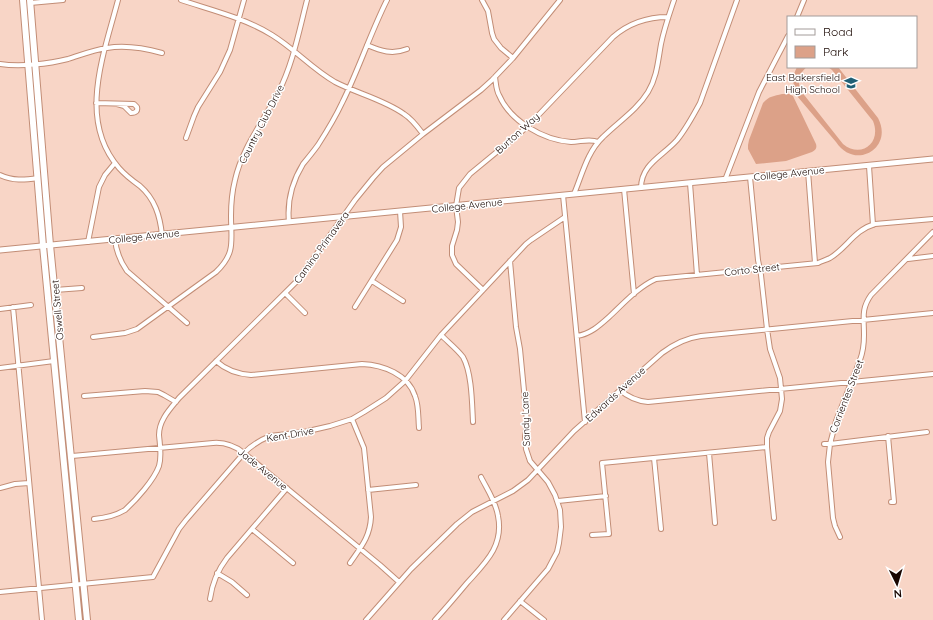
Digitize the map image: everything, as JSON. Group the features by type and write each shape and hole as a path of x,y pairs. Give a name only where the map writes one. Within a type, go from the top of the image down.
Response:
{"main road":[{"name":"Oswell Street","path":"23,0 43,246 79,620"},
{"name":"Oswell Street","path":"30,2 50,245 87,620"},
{"path":"54,362 58,364 66,408"},
{"path":"60,416 65,429 67,453 69,456 72,456"}],"street":[{"path":"30,2 63,0"},
{"path":"118,0 97,83 97,122 106,149 115,163 126,176 140,187 151,199 158,214 162,235"},
{"path":"181,0 239,19 272,34 317,71 349,89 389,105 409,118 423,134"},
{"path":"186,138 198,107 220,72 232,46 244,0"},
{"name":"Country Club Drive","path":"93,337 131,332 137,329 216,272 228,256 232,237 231,204 238,169 248,145 278,92 290,65 307,0"},
{"path":"289,222 288,207 295,180 332,123 349,89 387,0"},
{"path":"482,0 488,11 494,39 501,48 513,58"},
{"name":"Camino Primavera","path":"94,519 110,517 130,506 155,474 160,461 161,424 167,413 216,361 298,280 364,188 383,167 496,77 560,0"},
{"path":"574,194 590,154 598,142 637,106 648,92 657,70 668,17 674,0"},
{"path":"641,188 642,178 646,168 675,142 695,114 737,0"},
{"path":"798,16 804,0"},
{"name":"Burton Way","path":"483,290 453,260 452,246 458,222 456,206 459,188 470,174 526,127 619,32 633,23 642,20 668,17"},
{"path":"725,180 759,92 787,38"},
{"path":"367,45 389,52 407,49"},
{"path":"0,64 13,66 56,61 105,48 130,47 162,53"},
{"path":"496,77 497,91 502,100 513,115 526,127 536,133 554,139 571,142 594,140 598,142"},
{"path":"96,103 117,104"},
{"name":"College Avenue","path":"0,250 933,159"},
{"path":"88,242 99,187 105,175 115,163"},
{"path":"869,166 873,225"},
{"path":"808,172 815,263"},
{"path":"0,175 6,178 18,180 38,178"},
{"path":"750,177 758,260 769,344 778,369 782,399 780,411 768,432 767,438 774,518"},
{"path":"690,183 697,275"},
{"path":"624,190 634,294"},
{"path":"563,195 585,422"},
{"path":"355,308 397,240 401,227 400,211"},
{"name":"Kent Drive","path":"0,592 152,577 179,529 252,445 270,436 330,426 352,418 386,398 413,372 433,344 510,261 532,240 565,217"},
{"name":"Corto Street","path":"577,336 586,334 596,328 644,286 656,280 825,261 836,254 858,233 867,227 873,225 933,219"},
{"name":"Corrientes Street","path":"840,537 833,518 828,462 830,444 836,421 863,352 864,310 871,295 933,232"},
{"path":"115,239 120,260 127,271 187,323"},
{"path":"907,259 933,256"},
{"name":"Sandy Lane","path":"504,620 548,569 557,552 561,527 561,515 558,501 548,482 530,461 526,449 525,436 527,422 510,261"},
{"path":"372,281 403,300"},
{"path":"55,290 82,288"},
{"path":"285,293 305,313"},
{"path":"0,308 31,306"},
{"path":"13,307 42,620"},
{"name":"Edwards Avenue","path":"366,620 411,569 457,524 472,512 520,486 574,431 662,353 677,343 686,339 701,336 933,313"},
{"path":"441,335 458,351 465,363 469,375 473,422"},
{"path":"216,361 230,371 251,375 358,364 377,366 392,371 410,385 416,397 420,428"},
{"path":"0,368 54,362"},
{"path":"620,390 636,400 648,402 933,374"},
{"path":"84,396 151,391 164,395 176,402"},
{"path":"350,563 367,537 371,524 364,448 352,418"},
{"path":"824,444 927,432"},
{"path":"888,436 894,502 891,502"},
{"name":"Jade Avenue","path":"72,456 219,443 233,446 244,453 287,488 399,582"},
{"path":"592,535 609,534 602,463 767,447"},
{"path":"709,453 715,523"},
{"path":"654,458 661,529"},
{"path":"435,620 485,563 493,552 498,538 499,524 497,512 481,477"},
{"path":"0,488 15,484 29,483"},
{"path":"368,490 416,485"},
{"path":"210,599 217,573 226,558 287,488"},
{"path":"558,501 606,496"},
{"path":"252,528 293,563"},
{"path":"217,573 232,582 247,596"},
{"path":"520,601 544,620"}],"green space":[{"path":"797,68 806,68 802,72 800,78 799,84 801,91 843,144 857,150 863,149 872,142 875,136 873,121 829,68 839,68 878,118 882,129 881,138 877,146 870,152 862,155 853,155 844,151 797,96 793,82"},
{"path":"789,94 793,96 816,144 816,149 812,152 786,161 756,164 748,149 749,140 763,103 774,96"}],"place":[{"name":"East Bakersfield High School","path":"851,83"}]}
